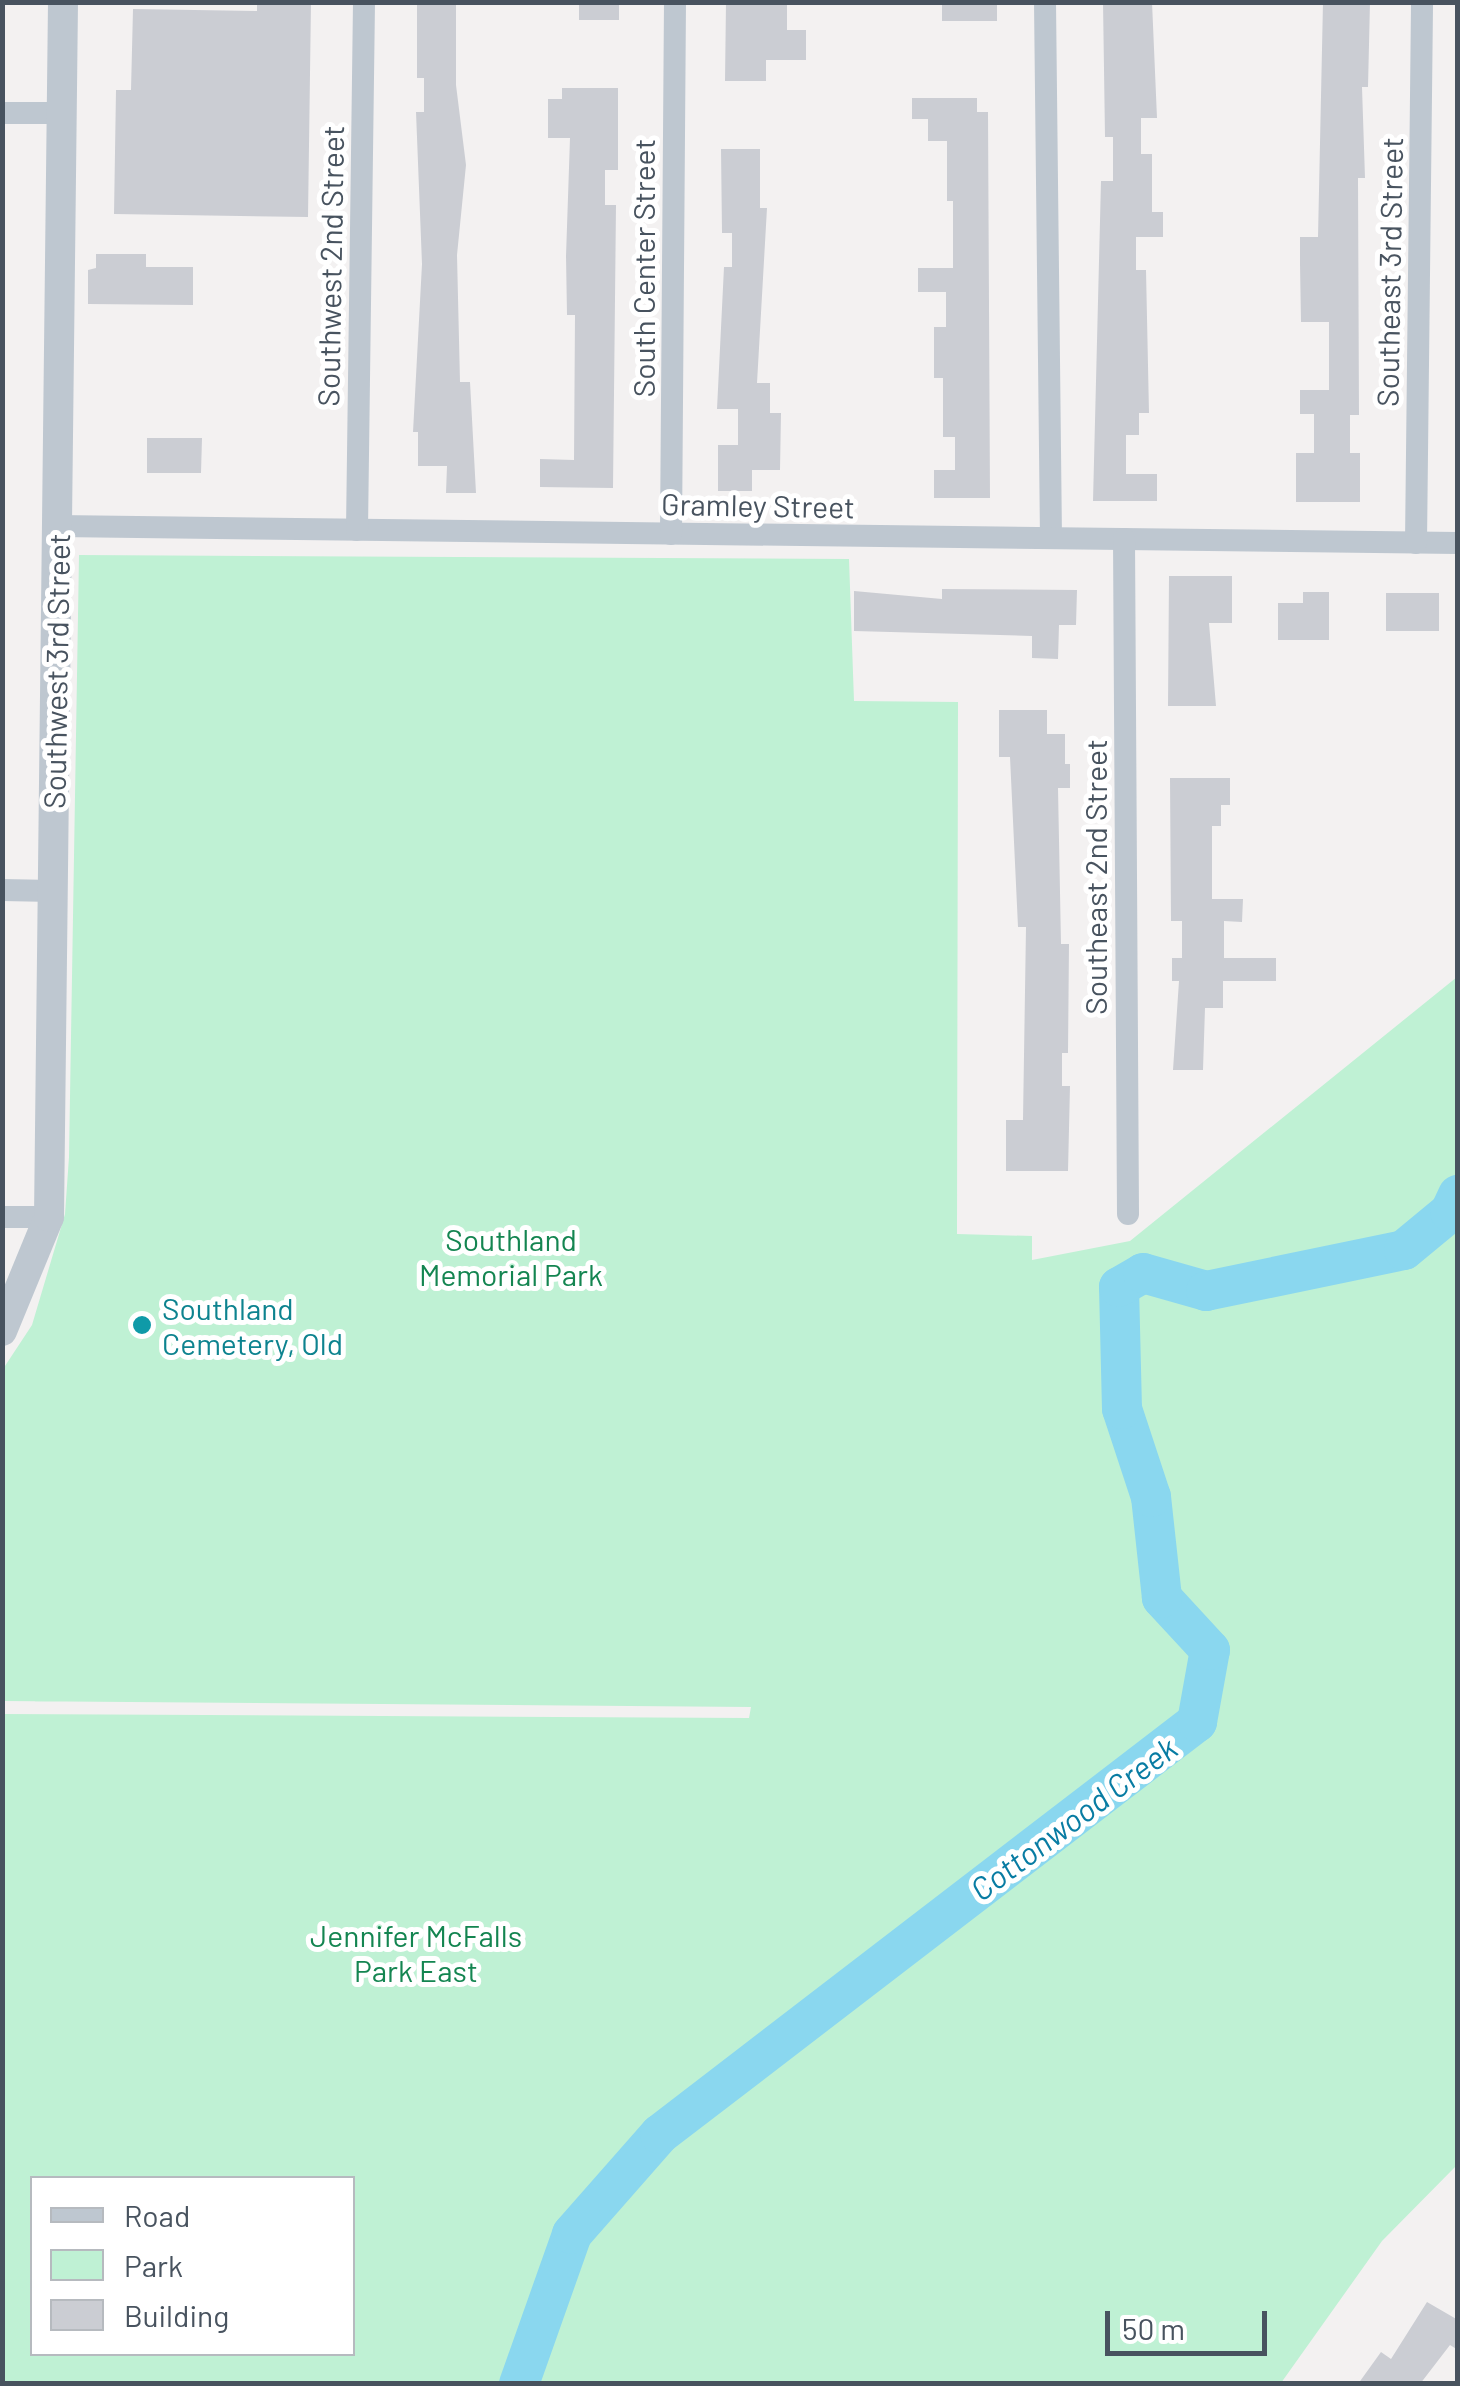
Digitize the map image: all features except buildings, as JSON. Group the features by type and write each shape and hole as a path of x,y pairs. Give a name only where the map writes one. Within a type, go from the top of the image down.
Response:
{"street":[{"name":"Southwest 3rd Street","path":"2,1330 50,1217 63,2"},
{"name":"Southwest 2nd Street","path":"357,530 364,2"},
{"name":"South Center Street","path":"671,534 675,2"},
{"path":"1045,2 1052,538"},
{"name":"Southeast 3rd Street","path":"1416,543 1422,2"},
{"path":"2,113 62,113"},
{"name":"Gramley Street","path":"58,526 1458,544"},
{"name":"Southeast 2nd Street","path":"1124,539 1128,1214"},
{"path":"2,890 53,891"},
{"path":"2,1217 50,1217"}],"green space":[{"path":"79,555 849,559 854,701 958,702 957,1234 1032,1236 1032,1260 1130,1241 1457,977 1457,2165 1382,2241 1281,2383 3,2383 3,1714 749,1718 751,1707 3,1701 3,1369 32,1325 65,1214"}],"waterway":[{"name":"Cottonwood Creek","path":"519,2384 572,2234 660,2134 1197,1722 1210,1650 1162,1598 1151,1497 1122,1409 1119,1287 1143,1273 1206,1291 1404,1250 1450,1212 1458,1195"}],"place":[{"name":"Southland Cemetery, Old","path":"142,1325"}],"park label":[{"name":"Southland Memorial Park","path":"511,1256"},
{"name":"Jennifer McFalls Park East","path":"416,1952"}]}
